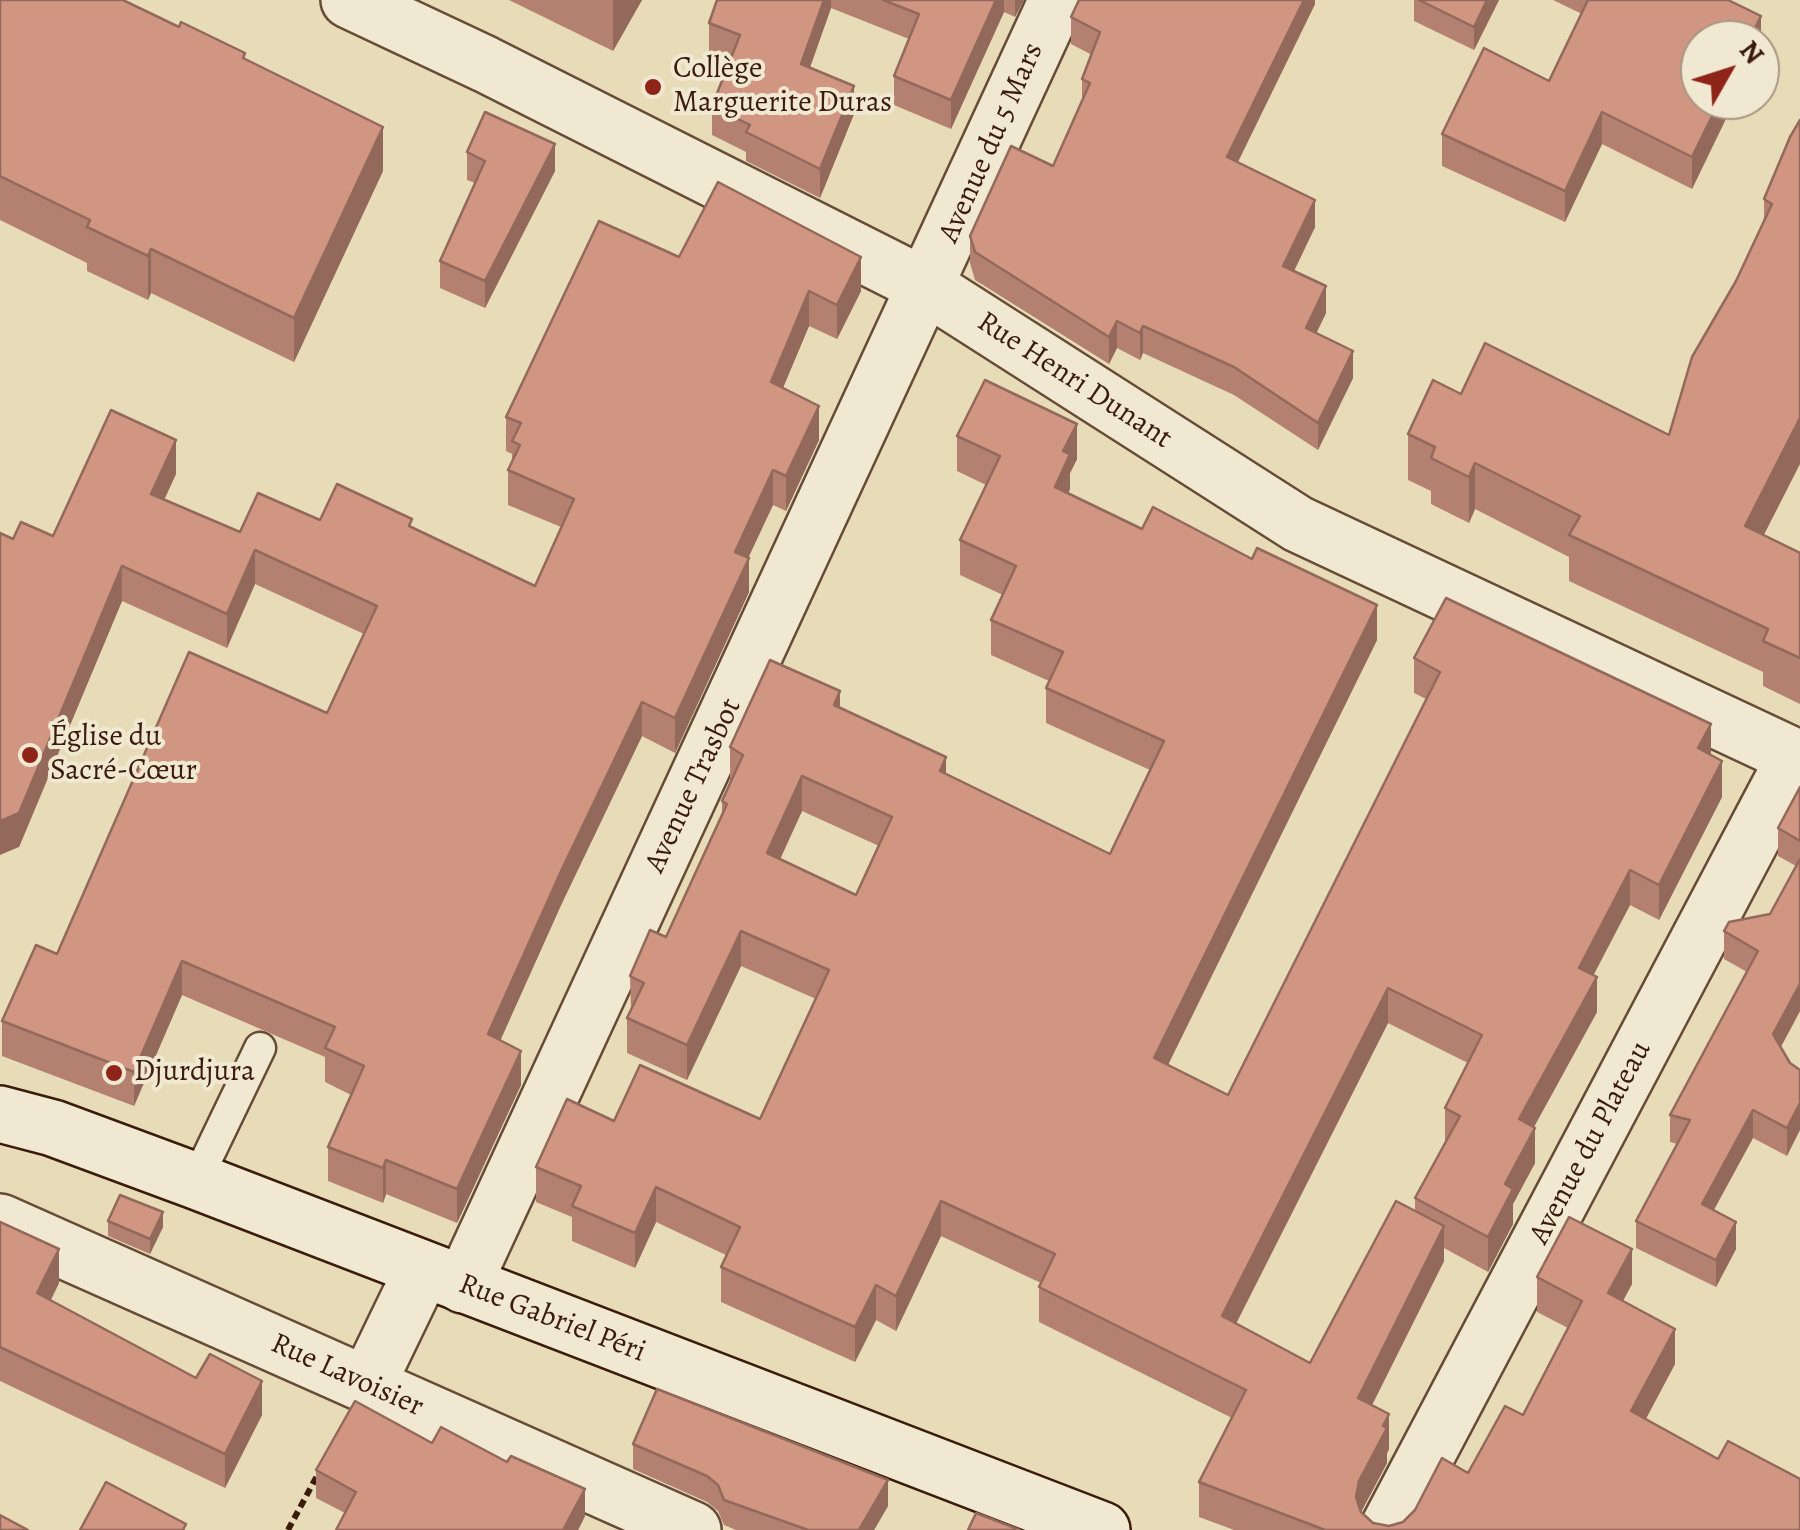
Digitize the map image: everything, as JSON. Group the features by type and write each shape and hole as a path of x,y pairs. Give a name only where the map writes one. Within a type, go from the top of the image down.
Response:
{"street":[{"name":"Rue Henri Dunant","path":"349,0 486,64 927,287 1298,524 1798,758"},
{"name":"Avenue du 5 Mars","path":"927,287 1056,0"},
{"name":"Avenue Trasbot","path":"367,1385 443,1277 927,287"},
{"name":"Avenue du Plateau","path":"1387,1530 1798,758"},
{"name":"Rue Gabriel Péri","path":"0,1114 53,1128 196,1181 1102,1530"},
{"name":"Rue Lavoisier","path":"0,1222 693,1530"}],"lane":[{"path":"196,1181 260,1048"}],"path":[{"path":"288,1530 323,1466"}],"building":[{"path":"0,0 123,0 245,53 243,58 383,127 294,318 151,249 148,256 87,227 90,220 0,176"},
{"path":"717,0 824,0 801,64 854,86 820,169 746,132 750,125 712,106 740,35 709,23"},
{"path":"883,0 996,0 951,100 894,76 919,14"},
{"path":"1079,0 1304,0 1227,157 1315,200 1283,266 1326,286 1306,328 1353,351 1318,423 1234,367 1143,326 1140,333 1117,321 1109,337 975,252 970,236 1011,146 1053,166 1090,83 1082,79 1100,32 1071,17"},
{"path":"1419,0 1487,0 1474,27"},
{"path":"1588,0 1728,0 1761,16 1759,20 1680,20 1680,120 1710,120 1692,157 1602,112 1565,191 1442,134 1484,48 1549,81"},
{"path":"485,112 555,144 485,281 440,261 485,161 467,152"},
{"path":"1800,120 1800,418 1745,526 1800,553 1800,658 1763,641 1768,629 1569,535 1580,516 1475,463 1469,477 1431,458 1435,447 1408,434 1433,380 1461,394 1485,343 1669,435 1692,357 1736,281 1772,204 1764,199"},
{"path":"718,182 861,257 837,305 809,291 771,382 819,406 786,476 773,470 735,552 749,558 675,718 642,702 562,869 488,1034 521,1051 457,1189 386,1160 383,1168 328,1147 364,1066 325,1048 335,1027 182,961 134,1072 2,1021 36,945 57,954 189,652 327,713 377,606 255,550 227,614 122,566 19,813 0,821 0,533 13,539 21,522 53,536 111,410 176,440 151,494 240,532 258,493 320,520 337,484 412,519 409,526 535,586 574,499 508,470 520,445 512,441 521,423 506,417 599,221 679,257"},
{"path":"985,380 1077,424 1063,451 1070,454 1055,487 1142,529 1153,507 1252,559 1257,548 1377,605 1154,1058 1228,1095 1440,672 1414,658 1446,598 1711,724 1698,748 1722,761 1659,885 1630,870 1579,968 1597,977 1519,1119 1535,1128 1505,1184 1513,1189 1488,1237 1415,1198 1460,1116 1445,1108 1482,1035 1388,988 1222,1316 1310,1363 1396,1201 1444,1226 1358,1398 1389,1414 1383,1426 1387,1428 1359,1481 1356,1497 1361,1512 1373,1523 1389,1526 1403,1522 1415,1510 1442,1458 1468,1473 1505,1406 1523,1415 1582,1301 1537,1277 1569,1217 1632,1249 1608,1293 1675,1329 1631,1411 1718,1459 1728,1441 1800,1479 1800,1530 1325,1530 1199,1482 1246,1390 1039,1287 1055,1254 941,1201 896,1296 876,1285 855,1327 721,1267 740,1227 656,1187 635,1233 572,1206 581,1186 536,1167 567,1099 614,1121 640,1065 760,1119 829,970 741,931 687,1045 627,1018 644,983 630,976 650,930 666,937 727,804 722,801 743,755 730,747 770,660 840,691 834,705 946,757 940,771 1110,854 1164,741 1046,688 1063,652 991,620 1016,566 960,540 1000,456 957,436","holes":["802,776 892,817 856,895 767,853"]},
{"path":"1800,787 1800,841 1778,828"},
{"path":"1800,859 1800,984 1773,1034 1790,1063 1800,1070 1800,1103 1787,1128 1753,1110 1702,1204 1736,1222 1716,1260 1636,1221 1690,1120 1670,1115 1758,951 1724,931 1729,922 1770,914"},
{"path":"120,1195 163,1212 150,1239 108,1221"},
{"path":"0,1222 59,1249 37,1293 196,1378 210,1354 262,1381 225,1454 0,1347"},
{"path":"657,1389 888,1480 859,1530 808,1530 724,1500 718,1485 707,1476 633,1444"},
{"path":"355,1401 432,1443 441,1427 507,1462 511,1456 585,1489 563,1530 336,1530 356,1492 316,1470"},
{"path":"106,1482 186,1524 183,1530 80,1530"},
{"path":"976,1513 1020,1530 968,1530"},
{"path":"0,1515 28,1530 0,1530"}],"place":[{"name":"Collège Marguerite Duras","path":"653,87"},
{"name":"Église du Sacré-Cœur","path":"30,755"},
{"name":"Djurdjura","path":"114,1073"}]}
